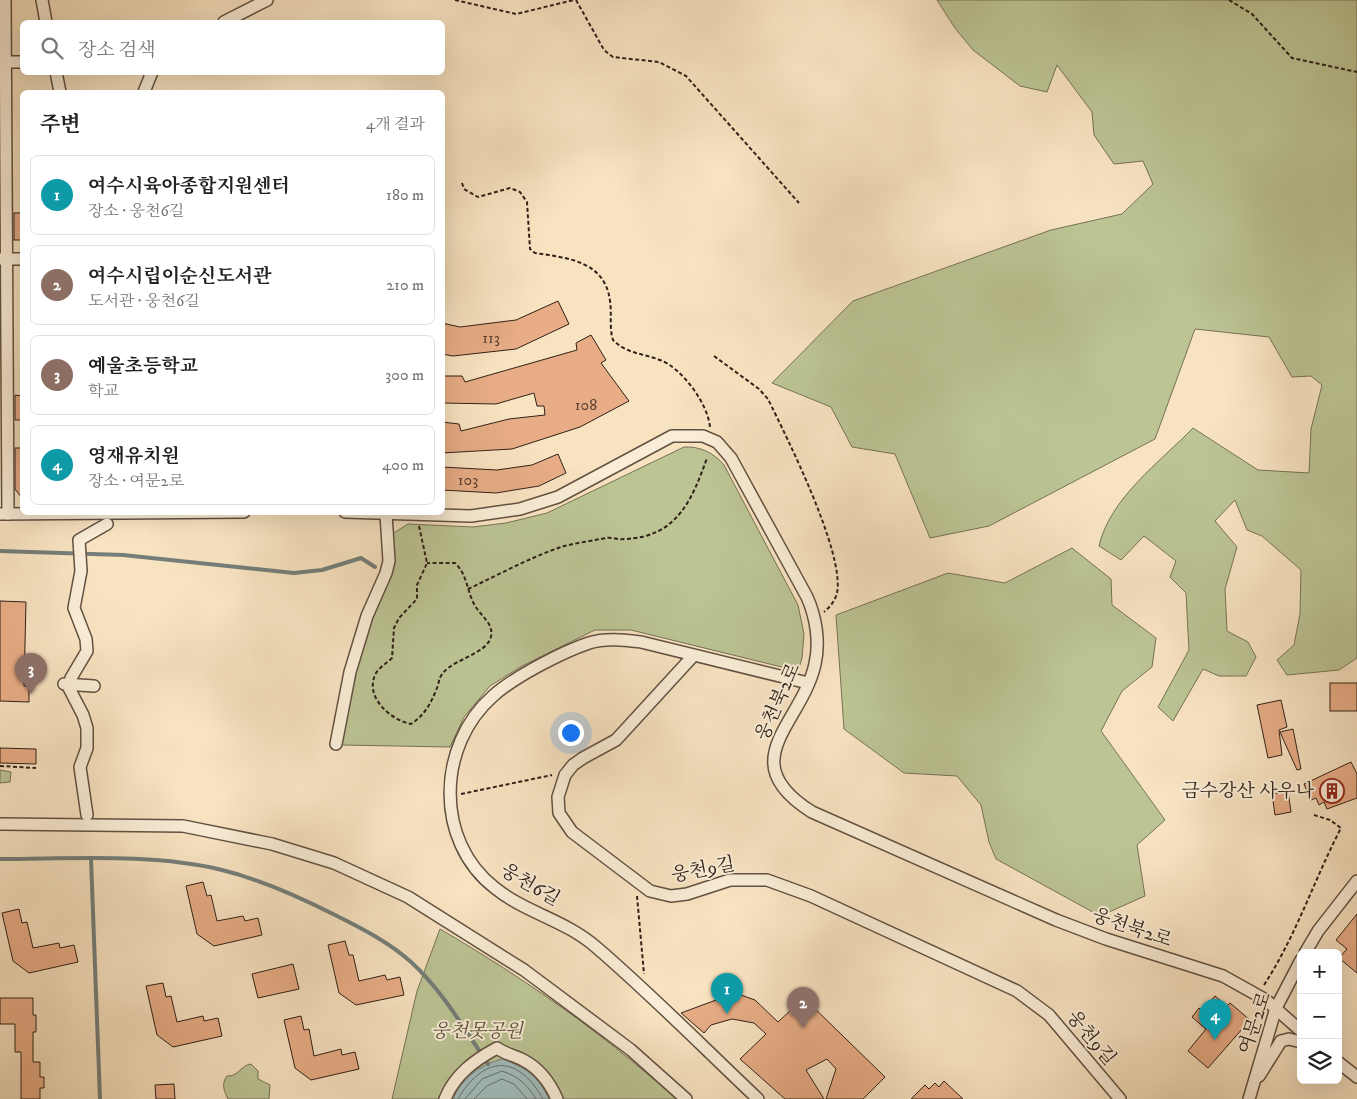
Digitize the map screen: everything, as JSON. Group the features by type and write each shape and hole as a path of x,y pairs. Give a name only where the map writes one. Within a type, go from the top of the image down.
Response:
{"street":[{"path":"5,0 3,62 4,514 20,514"},
{"path":"45,0 46,20"},
{"path":"228,20 266,0"},
{"path":"3,62 20,62"},
{"path":"57,75 60,90"},
{"path":"145,90 151,75"},
{"path":"3,259 20,259"},
{"path":"428,515 471,516 520,510 558,497 672,436 696,435 711,439"},
{"name":"웅천북2로","path":"711,439 722,446 731,458 807,597 814,620 817,648 815,664 808,683 777,742 773,758 775,771 781,785 790,797 804,807 1056,920 1106,939 1223,976 1252,991 1276,1008 1297,1027"},
{"path":"336,744 350,672 367,616 386,573 389,561 386,515"},
{"path":"67,684 87,652 86,639 74,608 81,571 79,540 107,524"},
{"name":"웅천6길","path":"758,1099 577,931 516,902 495,889 483,877 458,842 450,817 451,775 457,752 466,733 486,702 513,681 588,643 607,640 641,642 808,683"},
{"name":"웅천9길","path":"693,656 616,740 583,758 565,776 558,797 559,813 572,832 650,891 671,896 687,894 730,880 767,880 811,896 1017,991 1032,1000 1049,1015 1120,1099"},
{"path":"67,684 94,686"},
{"path":"67,684 87,728 87,748 80,767 87,815"},
{"path":"0,824 183,826 272,844 334,863 408,897 524,970 631,1050 686,1099"},
{"path":"1307,949 1322,925 1357,881"},
{"name":"여문2로","path":"1249,1099 1276,1008 1297,968"},
{"path":"1254,1081 1262,1073 1281,1041 1289,1039 1297,1041"},
{"path":"445,1099 459,1077 474,1061 497,1048 504,1054 531,1065 550,1083 557,1099"},
{"path":"1342,1065 1357,1077"}],"path":[{"path":"455,0 469,5 516,14 575,0 599,45 608,54 620,58 653,60 686,76 799,203"},
{"path":"1229,0 1252,14 1292,58 1357,72"},
{"path":"462,183 464,189 478,197 510,188 520,192 527,202 530,250 535,253 578,261 586,264 598,274 606,286 610,299 613,340 629,352 662,360 691,387 706,408 711,439"},
{"path":"714,356 759,389 768,399 827,533 833,556 837,593 830,606 814,620"},
{"path":"468,589 562,547 607,538 624,540 639,538 655,531 674,520 684,511 692,498 707,458"},
{"path":"419,526 427,563 417,585 417,599 412,607 399,618 394,628 392,658 378,670 374,678 373,689 376,699 391,717 399,722 411,724 426,712 441,676 448,667 463,658 483,650 490,641 490,628 475,607 461,568 455,563 427,563"},
{"path":"0,766 36,768"},
{"path":"449,797 559,774 565,776"},
{"path":"1268,979 1284,952 1309,893 1341,828 1330,820 1314,814"},
{"path":"636,881 645,994"}],"green space":[{"path":"937,0 1357,0 1357,658 1339,670 1287,675 1277,660 1294,645 1300,614 1301,570 1262,536 1247,530 1235,500 1215,521 1237,547 1225,589 1227,631 1248,642 1256,657 1246,676 1219,676 1203,669 1173,721 1158,707 1189,650 1186,593 1170,577 1176,561 1144,536 1121,560 1099,546 1114,512 1125,497 1193,428 1258,470 1309,473 1311,429 1322,385 1311,376 1292,377 1269,337 1195,329 1155,439 989,526 930,538 895,454 852,447 831,407 772,383 853,301 1051,230 1122,214 1153,184 1143,161 1114,164 1094,135 1092,112 1057,65 1047,92 1020,86 973,50 955,28"},
{"path":"684,447 706,451 724,465 798,605 804,634 802,658 798,671 631,630 595,630 522,666 490,686 464,717 450,747 342,745 349,695 392,534 408,524 473,527 506,523 547,513"},
{"path":"1072,548 1111,579 1112,605 1156,638 1152,667 1122,691 1101,731 1165,820 1137,845 1145,896 1100,916 996,859 989,842 981,805 957,776 904,773 844,729 836,615 948,573 1005,583"},
{"path":"0,770 11,772 10,782 0,783"},
{"name":"웅천못공원","path":"440,929 533,987 621,1052 676,1099 392,1099 417,991"},
{"path":"251,1064 258,1071 258,1079 270,1085 269,1099 228,1099 224,1090 225,1079 227,1076 234,1075 245,1066"}],"water":[{"path":"503,1059 519,1066 536,1078 549,1099 453,1099 467,1078 473,1073 487,1064"}],"building":[{"path":"14,213 20,213 20,240 14,240"},
{"path":"558,301 569,324 516,349 453,356 445,355 445,324 460,327 516,320"},
{"path":"591,335 606,360 601,363 629,401 580,427 512,449 445,453 445,422 459,424 461,431 509,419 545,415 544,406 537,406 534,393 496,404 445,403 445,376 462,376 465,382 577,350 576,343"},
{"path":"15,395 20,396 20,420 15,420"},
{"path":"15,448 20,448 20,495 15,489"},
{"path":"558,454 566,473 539,486 496,493 445,490 445,467 497,470 532,465"},
{"path":"0,601 26,602 24,686 29,686 29,702 0,701"},
{"path":"1330,683 1357,683 1357,711 1330,711"},
{"path":"1281,700 1287,727 1279,730 1282,755 1268,758 1257,705"},
{"path":"1293,729 1301,769 1297,770 1280,732"},
{"path":"0,748 36,749 36,764 0,763"},
{"name":"금수강산 사우나","path":"1351,762 1357,774 1357,798 1327,809 1324,802 1319,805 1316,798 1311,800 1304,784"},
{"path":"1288,791 1291,812 1275,815 1272,794"},
{"path":"203,882 207,896 211,895 217,921 243,916 245,921 258,918 262,935 214,946 197,934 186,886"},
{"path":"19,909 22,923 27,922 33,948 59,943 60,948 74,945 78,962 29,973 13,961 2,913"},
{"path":"1357,914 1357,973 1342,960 1342,955 1347,949 1336,940"},
{"path":"345,941 349,955 353,955 359,981 385,975 387,980 400,977 404,995 356,1005 339,993 328,945"},
{"path":"293,964 299,989 258,998 252,974"},
{"path":"163,983 166,997 171,996 177,1022 203,1016 204,1021 218,1018 222,1036 173,1047 157,1035 146,986"},
{"path":"741,995 755,1000 778,1022 804,998 885,1077 863,1099 826,1099 836,1069 827,1059 806,1070 824,1099 785,1099 740,1059 766,1034 754,1023 732,1019 711,1025 704,1033 681,1013 727,996"},
{"path":"1215,996 1227,1006 1230,1003 1250,1020 1208,1068 1188,1051 1206,1029 1192,1017 1199,1008 1202,1011"},
{"path":"0,998 33,998 36,1032 33,1032 33,1062 40,1062 40,1077 44,1077 44,1088 40,1088 40,1099 21,1099 21,1052 15,1052 15,1024 0,1024"},
{"path":"301,1016 304,1030 309,1029 314,1056 341,1049 342,1055 355,1052 359,1069 311,1080 295,1068 284,1020"},
{"path":"944,1081 963,1099 911,1099 925,1085 929,1089 935,1083 939,1087"},
{"path":"174,1084 175,1099 156,1099 155,1085"}],"waterway":[{"path":"0,551 123,555 294,573 322,570 361,558 375,567"},
{"path":"0,859 112,858 168,861 222,870 281,890 357,926 403,955 433,985 462,1024 488,1064"},
{"path":"91,859 100,1099"}],"place":[{"name":"예울초등학교","path":"31,694"},
{"name":"금수강산 사우나","path":"1332,791"},
{"name":"여수시육아종합지원센터","path":"727,1014"},
{"name":"여수시립이순신도서관","path":"803,1028"},
{"name":"영재유치원","path":"1215,1040"}]}
